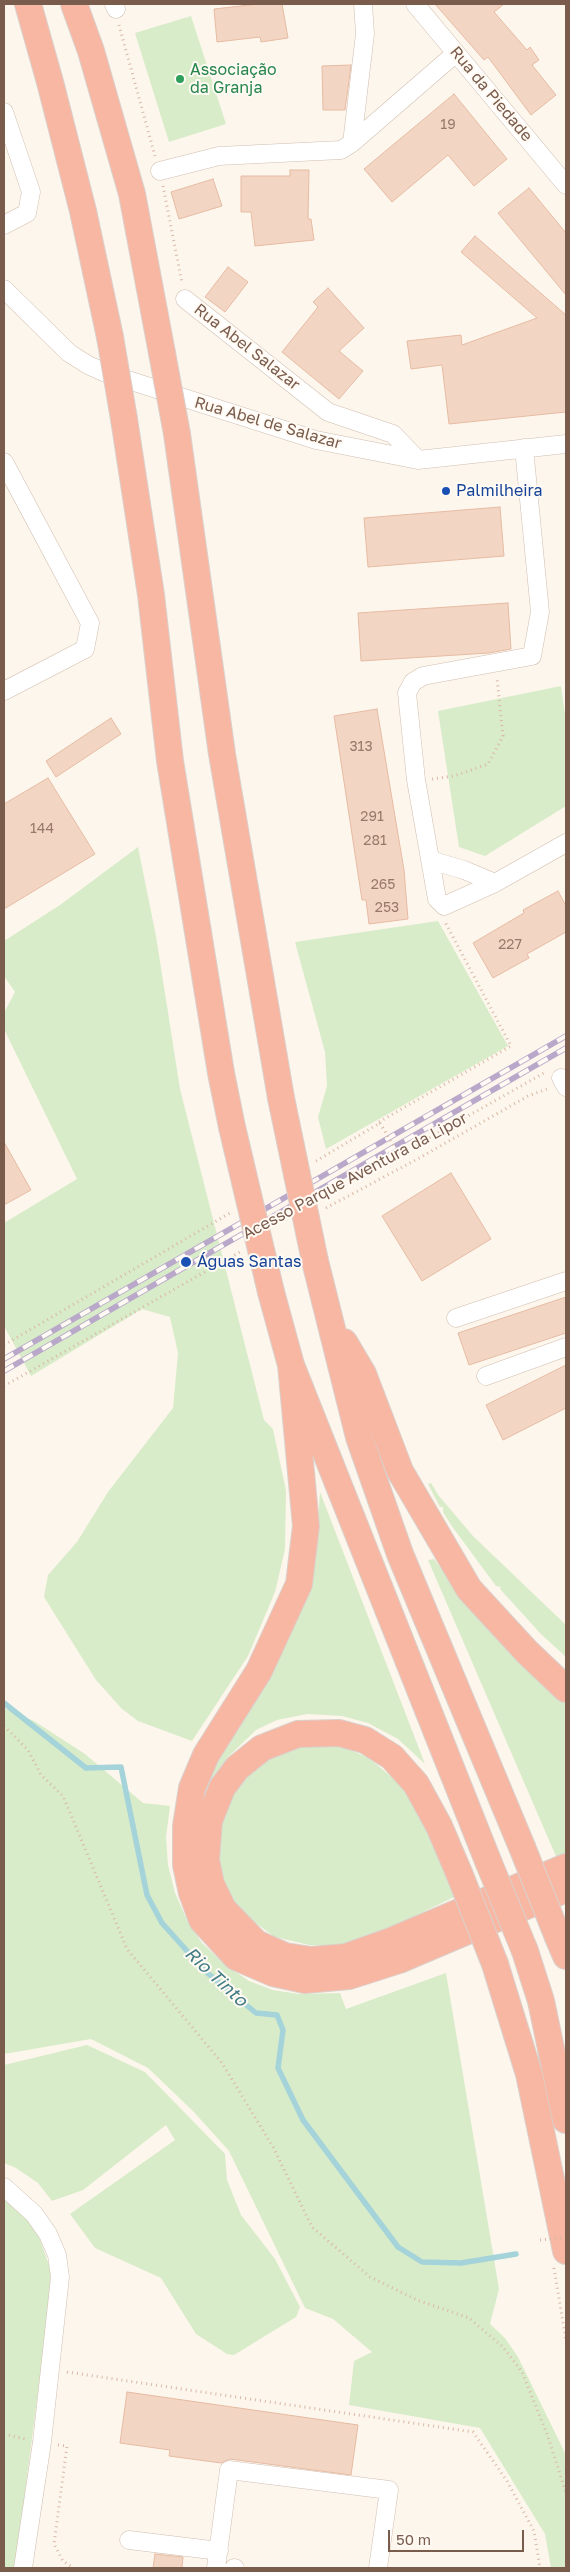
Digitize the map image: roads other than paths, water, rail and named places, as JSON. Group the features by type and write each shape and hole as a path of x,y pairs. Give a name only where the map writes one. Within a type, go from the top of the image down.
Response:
{"highway":[{"path":"74,4 91,51 132,194 177,434 222,754 281,1098 315,1261 359,1437 400,1554 562,1947"},
{"path":"27,6 83,211 110,337 151,595 170,761 221,1073 271,1292 291,1365 525,1951 540,2001 566,2120"},
{"path":"330,1317 362,1374 400,1471 469,1590 526,1652 566,1689"},
{"path":"291,1365 306,1526 299,1584 259,1672 206,1755 192,1788 186,1826 186,1865 192,1893 202,1920 236,1957 273,1973 306,1980 349,1976 399,1960 566,1889"},
{"path":"560,2256 529,2074 495,1964 459,1873 439,1826 416,1784 392,1757 365,1740 339,1733 298,1734 262,1748 237,1768 222,1788 209,1821 206,1860 211,1884 223,1909 256,1943 285,1956 311,1960 346,1957 391,1942 566,1867"}],"street":[{"path":"352,144 365,34 363,4"},
{"name":"Rua da Piedade","path":"416,4 566,185"},
{"path":"160,172 219,156 341,150 352,144 456,54"},
{"path":"4,112 31,192 27,213 4,225"},
{"name":"Rua Abel de Salazar","path":"4,289 69,353 106,373 316,440 418,460 566,444"},
{"name":"Rua Abel Salazar","path":"185,299 328,412 393,434 418,460"},
{"path":"524,448 540,612 532,656 423,676 414,682 408,692 416,780 437,899 444,906 495,884 566,844"},
{"path":"4,462 90,624 85,649 4,690"},
{"path":"430,860 464,870 495,884"},
{"path":"456,1318 566,1281"},
{"path":"486,1376 566,1347"},
{"path":"4,2187 34,2214 48,2234 57,2255 60,2277 42,2442 23,2568"},
{"path":"216,2568 229,2470 389,2490 378,2568"},
{"path":"129,2540 218,2551"}],"waterway":[{"name":"Rio Tinto","path":"4,1703 86,1768 121,1767 147,1895 162,1923 205,1971 256,2013 277,2015 283,2030 278,2068 303,2120 398,2247 422,2262 461,2263 516,2254"}],"railway":[{"path":"4,1359 566,1036"},
{"path":"4,1371 566,1048"}],"place":[{"name":"Associação da Granja","path":"180,79"},
{"name":"Palmilheira","path":"446,491"},
{"name":"Águas Santas","path":"186,1262"}]}
